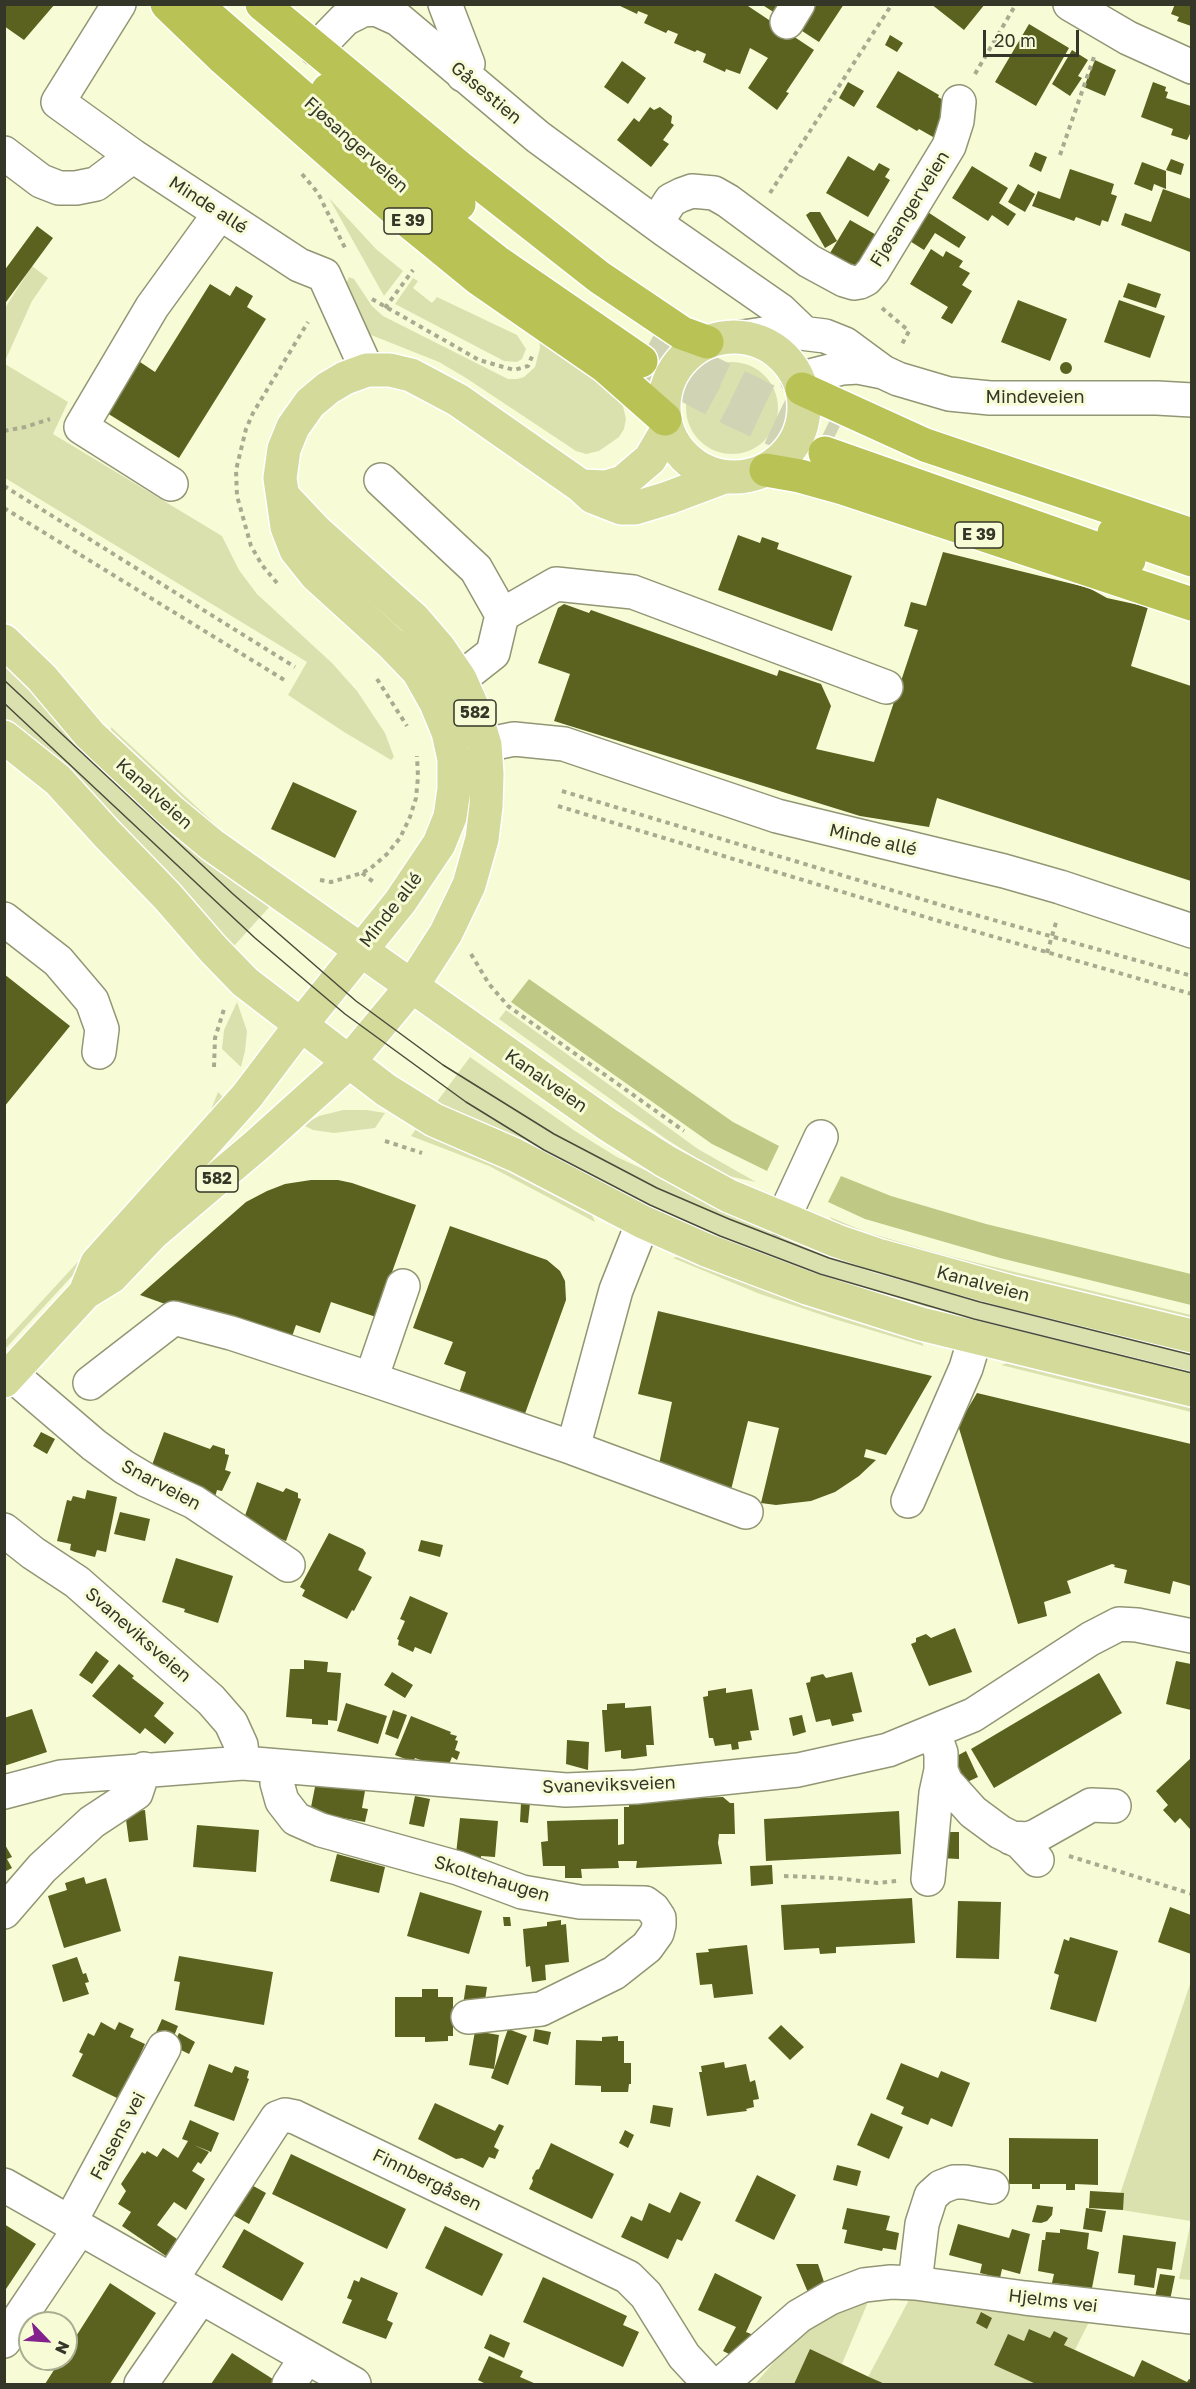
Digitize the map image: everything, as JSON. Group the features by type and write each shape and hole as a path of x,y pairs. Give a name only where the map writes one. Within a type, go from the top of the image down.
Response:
{"highway":[{"name":"E 39","path":"167,4 224,58 408,221 479,279 606,367 666,424"},
{"name":"Fjøsangerveien","path":"195,4 240,41 423,204 496,261 646,350 561,280 490,229 437,187 231,4"},
{"path":"262,4 599,278 681,333 707,342"},
{"path":"800,384 925,445 1191,535"},
{"name":"E 39","path":"1191,560 913,464 830,443 1191,581"},
{"name":"E 39","path":"766,470 800,476 843,488 1191,604"}],"main road":[{"path":"581,486 606,487 623,482 650,459 666,424 664,400 668,382 677,365 707,342 725,337 757,341 782,356 800,384"},
{"name":"Minde allé","path":"85,1293 97,1263 247,1096 361,948 400,902 439,844 450,817 454,789 454,759 448,732 436,703 418,671 392,644 316,575 296,550 287,527 280,478 284,449 293,427 310,403 328,387 367,370 390,370 411,375 459,400 581,486 593,497 621,508 635,508 724,477"},
{"name":"E 39","path":"666,424 674,444 695,466 724,477 738,477 766,470 784,455 798,436 804,405 800,384"},
{"name":"Minde allé","path":"8,1378 85,1293 111,1277 160,1227 258,1144 348,1062 412,986 446,933 469,885 482,839 486,806 485,745 476,715 460,678 440,648 414,619 316,531 284,497"},
{"name":"Kanalveien","path":"4,641 42,678 90,735 212,846 361,948 607,1124 665,1161 729,1196 837,1241 950,1276 1191,1336"},
{"path":"4,737 58,780 168,896 219,956 245,981 300,1026 386,1090 434,1120 515,1155 643,1222 716,1254 807,1288 877,1311 975,1338 1191,1390"}],"street":[{"name":"Minde allé","path":"119,4 58,102 133,156 299,265 324,275 367,370"},
{"path":"1070,4 1108,27 1168,58 1191,67"},
{"name":"Gåsestien","path":"316,49 345,19 363,10 376,9 398,19 538,137 780,310 803,332"},
{"path":"443,9 464,50 468,64 463,75"},
{"name":"Fjøsangerveien","path":"656,223 671,200 692,191 714,193 809,261 844,280 854,283 866,279 949,146 957,122 959,102"},
{"path":"4,153 40,181 59,188 76,188 96,184 133,156"},
{"path":"171,484 81,427 152,307 220,213"},
{"path":"743,338 784,331 803,332 825,336 891,361"},
{"path":"800,384 842,368 891,361"},
{"name":"Mindeveien","path":"891,361 922,388 949,394 992,410 1157,398 1191,400"},
{"path":"381,480 476,569 502,615 493,653 460,678"},
{"path":"502,615 556,584 633,592 885,687"},
{"name":"Minde allé","path":"485,745 514,740 564,744 777,816 1004,871 1060,887 1191,931"},
{"path":"4,919 58,961 92,1001 102,1029 99,1052"},
{"path":"783,1219 810,1162"},
{"path":"573,1448 616,1290 643,1222"},
{"path":"371,1378 403,1286"},
{"path":"90,1383 174,1318 371,1378 573,1448 746,1512"},
{"path":"908,1501 966,1368 975,1338"},
{"name":"Snarveien","path":"8,1378 124,1467 194,1502 288,1565"},
{"name":"Svaneviksveien","path":"4,1530 33,1553 77,1582 211,1700 231,1723 241,1745 243,1763"},
{"name":"Svaneviksveien","path":"4,1792 61,1777 243,1763 566,1790 636,1787 798,1770 888,1750 973,1715 1107,1629 1119,1624 1137,1624 1191,1636"},
{"path":"934,1732 941,1753 942,1770 946,1782 973,1812 1011,1838 1053,1858"},
{"name":"Skoltehaugen","path":"276,1766 277,1783 282,1801 296,1819 321,1830 458,1868 522,1892 580,1902 645,1903 659,1918 657,1933 647,1947 614,1973 541,2009 468,2017"},
{"path":"4,1912 42,1868 92,1822 136,1793 144,1769"},
{"path":"928,1879 936,1793 942,1770"},
{"path":"1011,1838 1028,1839 1036,1836 1091,1805 1114,1806"},
{"name":"Falsens vei","path":"4,2341 75,2225 165,2048"},
{"name":"Finnbergåsen","path":"171,2280 277,2118 285,2115 296,2116 628,2277 646,2295 684,2356 710,2385"},
{"path":"915,2283 922,2224 931,2196 941,2187 954,2182 992,2187"},
{"path":"4,2185 201,2297 297,2372 354,2385"},
{"name":"Hjelms vei","path":"721,2385 799,2316 830,2298 864,2285 891,2282 915,2283 1191,2317"},
{"path":"141,2385 201,2297"}],"path":[{"path":"774,185 892,4"},
{"path":"959,102 1016,4"},
{"path":"1060,155 1094,57 1108,27"},
{"path":"318,194 348,254"},
{"path":"386,308 413,270"},
{"path":"866,279 872,300 909,331 891,361"},
{"path":"371,297 374,301 479,360 514,370 528,366 535,348"},
{"path":"4,431 58,417 81,427"},
{"path":"4,486 61,524 295,667"},
{"path":"4,508 286,681"},
{"path":"562,790 1052,937 1191,976"},
{"path":"558,806 1191,994"},
{"path":"362,873 373,882"},
{"path":"1047,953 1059,912"},
{"path":"214,1067 214,1038 226,1005"},
{"path":"1053,1858 1191,1894"},
{"path":"784,1876 836,1878 877,1883 928,1879"}],"shaded area":[{"path":"329,198 376,249 403,271 384,296"},
{"path":"32,266 48,278 32,301 5,361 5,308"},
{"path":"349,277 354,279 372,306 383,316 508,379 524,377 535,367 540,348 539,334 621,398 626,419 624,429 619,437 599,451 586,454 576,451 439,362 371,335 358,319 346,284"},
{"path":"413,278 418,281 413,288 432,303 437,297 517,335 526,349 522,359 517,362 504,361 395,304"},
{"path":"732,362 749,366 764,376 774,391 778,408 774,425 764,440 749,450 732,454 715,450 700,440 690,425 686,408 690,391 700,376 715,366"},
{"path":"5,364 68,402 53,434 222,536 239,570 257,594 332,663 357,691 385,733 394,757 391,760 288,695 307,662 5,478"},
{"path":"4,653 274,902 233,947 167,870 54,762 5,726"},
{"path":"111,727 232,840 241,855 111,734"},
{"path":"529,979 733,1122 779,1146 767,1171 712,1144 511,1002"},
{"path":"237,1002 247,1031 241,1067 222,1049 224,1030"},
{"path":"506,1010 698,1149 756,1182 723,1175 666,1139 499,1019"},
{"path":"470,1057 575,1131 617,1157 724,1207 1191,1345 1191,1383 1020,1341 745,1257 433,1107"},
{"path":"218,1092 227,1101 197,1140 5,1349 4,1342 193,1137 208,1117"},
{"path":"343,1110 385,1113 375,1128 334,1133 313,1130 303,1125 319,1116"},
{"path":"418,1126 480,1149 591,1213 595,1222 489,1166 411,1136"},
{"path":"841,1176 891,1196 986,1224 1191,1274 1191,1305 1000,1258 865,1219 828,1202"},
{"path":"830,1217 866,1232 941,1254 1191,1315 1191,1327 837,1228"},
{"path":"685,1255 917,1336 924,1346 760,1294 673,1258"},
{"path":"1015,1361 1191,1400 1191,1412 1001,1365"},
{"path":"1191,1981 1191,2221 1115,2209"},
{"path":"1191,2221 1191,2280 1179,2279"},
{"path":"911,2296 1092,2316 1075,2350 1064,2345 1068,2338 1054,2331 1050,2338 1030,2329 1024,2341 1008,2334 994,2365 1036,2384 885,2384 868,2377"},
{"path":"868,2302 842,2364 810,2350 794,2384 755,2384 786,2348 817,2321"}],"building":[{"path":"4,4 55,4 24,40 4,26"},
{"path":"616,4 745,4 814,50 777,110 748,88 768,58 750,48 740,74 726,69 725,72 703,62 706,54 674,43 678,34 668,30 666,33 644,23 648,15 638,11 637,14"},
{"path":"761,4 780,4 775,13"},
{"path":"815,4 844,4 819,42 799,29"},
{"path":"931,4 985,4 964,30"},
{"path":"1175,4 1191,4 1191,26 1177,21 1179,17 1171,14"},
{"path":"1029,24 1069,48 1036,106 995,82"},
{"path":"890,35 903,43 897,52 885,45"},
{"path":"1072,50 1088,60 1078,76 1082,78 1070,96 1052,84"},
{"path":"1095,60 1116,70 1105,96 1084,87"},
{"path":"622,61 646,78 628,104 604,87"},
{"path":"898,71 953,106 940,141 919,129 917,131 876,107"},
{"path":"848,82 864,91 854,107 839,98"},
{"path":"1153,82 1166,87 1165,91 1168,92 1166,98 1191,106 1191,135 1187,140 1171,135 1173,129 1141,117"},
{"path":"650,107 654,110 660,107 672,116 671,123 674,125 663,140 669,144 651,167 617,140 634,118 639,122"},
{"path":"1035,152 1047,157 1041,172 1029,166"},
{"path":"848,156 874,171 879,163 890,169 885,177 890,180 868,217 826,193"},
{"path":"1171,159 1184,164 1181,175 1166,170"},
{"path":"1142,162 1166,171 1166,189 1154,184 1152,191 1134,184"},
{"path":"972,166 1008,188 999,203 1016,214 1008,226 992,215 988,221 952,198"},
{"path":"1070,169 1114,184 1111,194 1117,196 1108,222 1102,220 1100,226 1076,217 1074,221 1032,206 1038,191 1060,199"},
{"path":"1018,184 1035,194 1025,212 1008,202"},
{"path":"1163,189 1191,199 1190,252 1121,225 1125,213 1151,222"},
{"path":"923,209 966,237 959,248 935,233 924,250 905,238"},
{"path":"810,212 820,212 837,241 825,248 806,215"},
{"path":"850,220 880,237 858,269 830,253"},
{"path":"37,226 53,238 6,302 4,301 4,271"},
{"path":"931,249 943,257 946,251 963,261 959,267 970,273 962,285 972,291 952,324 941,318 948,307 910,284"},
{"path":"1128,283 1161,294 1156,308 1123,297"},
{"path":"210,284 230,296 236,286 253,296 247,307 266,319 179,458 99,408 131,356 155,372"},
{"path":"1018,300 1067,319 1050,361 1001,342"},
{"path":"1119,300 1165,316 1150,358 1104,342"},
{"path":"1068,362 1072,368 1068,374 1064,374 1060,366"},
{"path":"738,535 760,543 762,537 779,543 777,549 852,576 832,631 718,590"},
{"path":"943,552 1089,588 1107,598 1148,607 1131,666 1191,686 1191,881 937,798 929,827 860,816 554,721 570,674 538,663 558,608 564,604 589,613 591,610 777,676 779,670 821,684 831,706 816,749 874,762 918,630 904,626 911,602 926,606"},
{"path":"293,782 357,811 335,858 271,829"},
{"path":"4,974 70,1026 4,1107"},
{"path":"311,1180 338,1180 352,1183 416,1205 376,1317 331,1302 320,1333 296,1325 288,1348 140,1295 246,1202 285,1184"},
{"path":"450,1226 547,1260 560,1271 565,1281 566,1300 522,1422 457,1399 466,1372 444,1364 453,1342 413,1328"},
{"path":"658,1311 932,1376 886,1455 866,1449 864,1457 876,1460 859,1476 835,1492 811,1501 776,1505 761,1503 779,1428 748,1421 730,1494 658,1469 672,1402 638,1394"},
{"path":"977,1393 1191,1444 1191,1586 1173,1581 1170,1594 1124,1583 1127,1570 1114,1567 1115,1565 1112,1564 1067,1581 1071,1593 1044,1602 1047,1616 1018,1624 958,1425"},
{"path":"41,1432 55,1439 47,1454 33,1446"},
{"path":"164,1432 210,1449 213,1445 225,1449 225,1454 229,1455 225,1470 231,1472 222,1491 217,1490 215,1497 173,1477 174,1473 152,1465"},
{"path":"257,1482 283,1492 286,1488 298,1493 298,1498 301,1499 286,1541 242,1524"},
{"path":"87,1490 117,1497 106,1552 97,1550 95,1557 70,1550 71,1544 57,1541 67,1500 71,1501 73,1496 85,1499"},
{"path":"120,1512 150,1519 145,1541 114,1534"},
{"path":"329,1533 363,1549 366,1553 358,1570 372,1577 354,1611 352,1610 347,1619 302,1596 305,1590 300,1587"},
{"path":"421,1540 443,1545 440,1557 418,1551"},
{"path":"176,1558 233,1576 218,1623 162,1602"},
{"path":"410,1596 448,1613 431,1654 415,1647 413,1652 398,1645 399,1640 397,1639 405,1621 400,1619"},
{"path":"955,1628 972,1672 929,1686 911,1644 916,1642 916,1638 926,1634 931,1638"},
{"path":"96,1651 109,1661 92,1684 79,1675"},
{"path":"304,1660 328,1662 327,1672 341,1673 337,1721 328,1720 328,1725 312,1724 312,1719 286,1717 290,1669 304,1669"},
{"path":"1176,1661 1191,1664 1191,1710 1166,1704"},
{"path":"119,1664 134,1676 132,1678 164,1703 154,1716 174,1733 165,1744 145,1728 140,1734 92,1696"},
{"path":"392,1672 413,1685 405,1698 384,1685"},
{"path":"852,1672 862,1712 852,1714 854,1721 832,1726 830,1719 816,1722 806,1683 810,1682 811,1677 823,1674 826,1678"},
{"path":"1099,1673 1122,1713 994,1788 971,1749"},
{"path":"726,1688 726,1693 752,1689 759,1730 750,1731 752,1740 738,1742 739,1749 732,1750 731,1744 715,1746 713,1738 709,1738 703,1697 708,1696 708,1691"},
{"path":"346,1703 387,1716 378,1744 337,1731"},
{"path":"625,1703 625,1708 651,1706 654,1745 646,1745 647,1756 624,1759 621,1758 621,1750 605,1752 602,1710 607,1710 607,1704"},
{"path":"32,1709 47,1752 4,1766 4,1718"},
{"path":"393,1710 407,1715 398,1739 385,1734"},
{"path":"802,1715 806,1732 793,1736 789,1718"},
{"path":"411,1716 457,1736 455,1750 460,1752 457,1760 452,1757 448,1767 437,1766 415,1758 413,1762 395,1755"},
{"path":"567,1740 589,1742 588,1770 566,1764"},
{"path":"966,1751 978,1777 965,1783 953,1758"},
{"path":"1191,1758 1190,1829 1180,1818 1175,1823 1163,1810 1168,1805 1156,1791"},
{"path":"316,1782 365,1791 362,1808 368,1809 365,1822 310,1812"},
{"path":"415,1796 430,1799 424,1827 409,1824"},
{"path":"723,1797 730,1803 734,1803 735,1834 719,1834 718,1843 722,1864 636,1868 637,1861 618,1861 619,1868 581,1869 582,1878 565,1878 565,1866 543,1866 541,1842 548,1841 547,1821 618,1819 618,1845 624,1844 624,1807 629,1807 629,1804 635,1801"},
{"path":"521,1803 530,1803 528,1823 520,1822"},
{"path":"145,1810 148,1840 129,1842 125,1812"},
{"path":"899,1811 901,1854 766,1861 764,1819"},
{"path":"460,1818 498,1821 495,1857 481,1856 481,1862 456,1854"},
{"path":"197,1825 259,1830 256,1872 193,1867"},
{"path":"940,1832 959,1832 959,1859 939,1858"},
{"path":"4,1843 12,1857 7,1859 12,1868 4,1872"},
{"path":"337,1854 385,1867 379,1893 330,1881"},
{"path":"772,1865 773,1884 751,1886 750,1866"},
{"path":"84,1877 86,1884 106,1878 121,1931 64,1948 48,1896 67,1890 65,1883"},
{"path":"420,1892 482,1911 469,1954 407,1936"},
{"path":"912,1898 915,1943 836,1947 836,1953 820,1954 819,1948 784,1950 781,1905"},
{"path":"958,1901 1001,1902 999,1959 956,1958"},
{"path":"1170,1907 1191,1915 1191,1954 1158,1942"},
{"path":"503,1917 510,1917 511,1926 504,1926"},
{"path":"561,1920 561,1925 566,1924 569,1962 545,1965 546,1980 532,1982 530,1966 526,1967 523,1929 547,1926 547,1922"},
{"path":"1070,1937 1118,1951 1096,2022 1050,2009 1059,1975 1054,1973 1064,1939 1069,1941"},
{"path":"747,1945 753,1994 714,1998 712,1984 700,1985 696,1953 709,1952 708,1949"},
{"path":"179,1956 273,1972 264,2025 175,2010 180,1982 174,1981"},
{"path":"77,1957 83,1974 86,1973 89,1982 85,1983 89,1994 63,2002 52,1965"},
{"path":"466,1985 487,1987 484,2007 463,2005"},
{"path":"422,1989 438,1989 438,1997 453,1997 453,2036 448,2036 448,2041 425,2042 425,2037 395,2037 395,1997 422,1997"},
{"path":"162,2019 178,2026 170,2046 153,2039"},
{"path":"101,2022 115,2030 119,2022 134,2029 130,2037 145,2044 132,2073 136,2075 119,2099 72,2076 83,2054 79,2052 88,2033 94,2036"},
{"path":"781,2025 804,2047 790,2060 768,2038"},
{"path":"508,2029 527,2036 508,2085 491,2078"},
{"path":"535,2029 551,2032 548,2045 533,2041"},
{"path":"475,2031 499,2035 494,2069 469,2065"},
{"path":"179,2033 195,2042 189,2054 173,2046"},
{"path":"618,2036 618,2041 624,2041 624,2063 631,2063 631,2084 629,2084 628,2092 601,2092 601,2086 575,2085 576,2040 602,2041 602,2037"},
{"path":"724,2062 725,2068 746,2064 750,2082 755,2080 759,2099 753,2100 754,2107 746,2109 747,2111 707,2116 699,2072 702,2072 701,2066"},
{"path":"901,2063 938,2078 941,2071 970,2083 952,2127 931,2118 928,2125 901,2114 904,2107 886,2099"},
{"path":"209,2064 232,2073 235,2066 249,2071 247,2078 249,2079 234,2121 194,2106"},
{"path":"435,2103 495,2131 499,2124 504,2126 494,2147 499,2150 495,2159 489,2157 483,2168 462,2158 456,2159 418,2139"},
{"path":"653,2105 673,2108 670,2127 650,2123"},
{"path":"871,2113 903,2127 889,2159 857,2145"},
{"path":"190,2120 219,2133 211,2152 194,2145 209,2152 201,2164 198,2162 192,2171 205,2179 186,2210 174,2202 157,2225 177,2239 166,2256 122,2226 131,2212 118,2204 126,2191 121,2184 142,2152 145,2154 147,2151 157,2157 163,2148 178,2158 188,2141 182,2139"},
{"path":"625,2130 634,2135 628,2148 619,2143"},
{"path":"1009,2138 1098,2139 1098,2185 1075,2184 1075,2190 1066,2190 1066,2184 1040,2184 1040,2189 1032,2189 1032,2184 1009,2184"},
{"path":"551,2143 614,2174 592,2219 529,2189 532,2178 539,2169"},
{"path":"291,2154 406,2209 387,2249 272,2194"},
{"path":"837,2165 861,2171 857,2186 833,2180"},
{"path":"757,2175 796,2195 774,2240 735,2221"},
{"path":"248,2183 266,2193 249,2224 231,2214"},
{"path":"1090,2191 1124,2193 1123,2210 1089,2208"},
{"path":"680,2192 701,2202 682,2241 677,2239 668,2259 621,2237 631,2216 642,2221 649,2203 670,2213"},
{"path":"1037,2205 1053,2207 1052,2215 1047,2221 1032,2222"},
{"path":"847,2208 890,2216 886,2230 899,2233 896,2250 883,2248 882,2251 844,2243 847,2230 842,2229"},
{"path":"1086,2208 1106,2211 1102,2232 1083,2229"},
{"path":"4,2224 36,2244 4,2292"},
{"path":"958,2224 1009,2238 1012,2229 1030,2234 1020,2274 1002,2269 1000,2278 980,2273 982,2264 949,2255"},
{"path":"445,2226 503,2254 482,2296 425,2268"},
{"path":"244,2229 304,2263 282,2301 222,2267"},
{"path":"1060,2229 1089,2233 1087,2249 1099,2252 1091,2293 1069,2291 1070,2285 1052,2283 1054,2274 1038,2271 1042,2240 1045,2240 1046,2232 1060,2233"},
{"path":"1123,2235 1176,2242 1172,2270 1157,2268 1154,2288 1134,2285 1135,2275 1118,2273"},
{"path":"796,2264 818,2264 826,2288 809,2295"},
{"path":"715,2273 762,2297 746,2332 756,2336 737,2358 723,2351 736,2327 698,2310"},
{"path":"1160,2274 1175,2276 1170,2300 1155,2297"},
{"path":"361,2277 398,2293 387,2320 393,2323 386,2339 342,2323 352,2300 347,2298 354,2280 359,2282"},
{"path":"543,2277 627,2316 623,2325 639,2332 623,2367 523,2322"},
{"path":"110,2283 156,2313 110,2384 45,2384 53,2371 78,2371 78,2333"},
{"path":"981,2312 992,2318 987,2329 976,2323"},
{"path":"1029,2329 1050,2338 1054,2331 1068,2338 1064,2345 1134,2377 1142,2360 1187,2382 1189,2379 1191,2384 1036,2384 994,2365 1008,2334 1024,2341"},
{"path":"490,2334 510,2343 504,2358 484,2348"},
{"path":"810,2349 869,2377 885,2384 794,2384"},
{"path":"232,2353 279,2383 211,2384"},
{"path":"489,2356 523,2371 520,2377 536,2384 483,2384 478,2380"}],"tunnel":[{"path":"651,340 699,367 836,434"},
{"path":"641,361 730,409 816,449"}],"tram line":[{"path":"4,680 233,894 356,1001 443,1065 554,1134 657,1188 829,1258 980,1302 1192,1355"},
{"path":"4,703 255,938 345,1014 466,1102 544,1150 650,1205 720,1236 820,1274 974,1319 1192,1373"}]}
